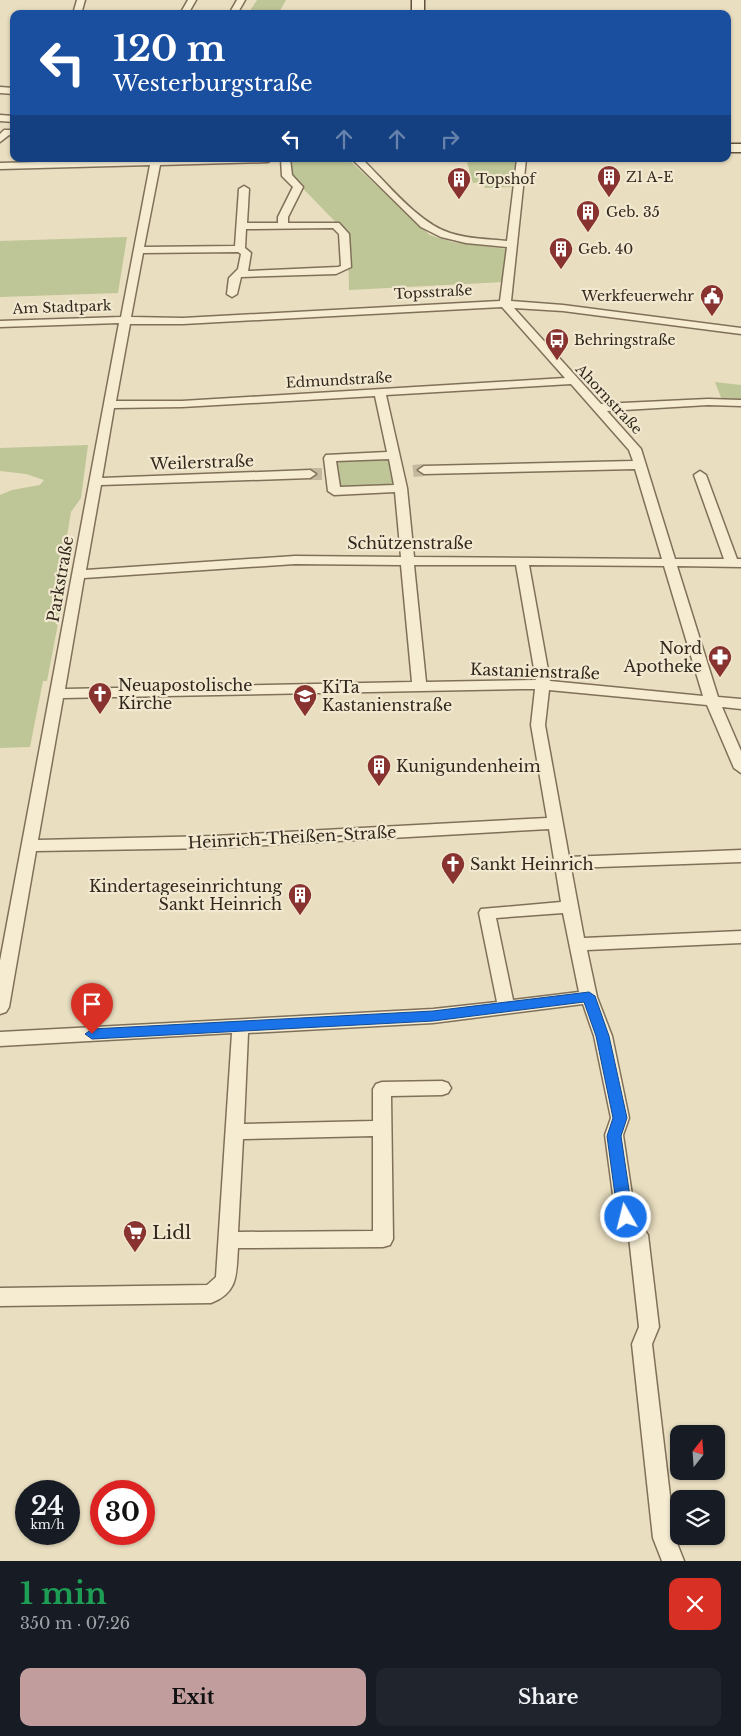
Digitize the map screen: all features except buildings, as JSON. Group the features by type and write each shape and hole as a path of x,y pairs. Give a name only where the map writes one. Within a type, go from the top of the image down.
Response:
{"street":[{"path":"0,166 103,162"},
{"name":"Parkstraße","path":"0,1007 155,162"},
{"path":"283,221 298,187 287,176 286,162"},
{"path":"359,162 424,225 445,235 466,240 510,244"},
{"path":"505,304 510,244 522,162"},
{"path":"240,249 244,189"},
{"path":"238,274 299,273 306,270 336,270 346,267 344,234 336,225 283,221 241,222"},
{"path":"138,250 240,249 246,253 243,270 234,278 232,294"},
{"name":"Topsstraße","path":"125,320 183,321 505,304 563,308 741,331"},
{"name":"Ahornstraße","path":"505,304 596,408 635,449 638,465 712,701 741,768"},
{"name":"Am Stadtpark","path":"0,324 125,320"},
{"name":"Edmundstraße","path":"109,405 182,404 572,381"},
{"path":"380,393 401,488 419,686"},
{"path":"596,408 708,402 741,403"},
{"path":"395,455 330,458 328,473 334,491 401,488"},
{"path":"398,472 638,465"},
{"name":"Weilerstraße","path":"95,482 310,474"},
{"path":"700,475 736,563"},
{"name":"Schützenstraße","path":"79,574 295,560 736,563"},
{"path":"522,561 544,678 538,725 561,863 589,996 602,1036 620,1118 614,1136 626,1217 638,1235 649,1326 642,1344 648,1401 664,1538 673,1561"},
{"name":"Kastanienstraße","path":"57,694 542,685 741,704"},
{"name":"Heinrich-Theißen-Straße","path":"29,846 234,841 555,823"},
{"path":"561,863 741,856"},
{"path":"506,1005 487,913 570,907"},
{"path":"577,944 741,937"},
{"path":"0,1038 366,1021 441,1015 506,1005 589,996"},
{"path":"0,1296 211,1294 226,1281 240,1034"},
{"path":"228,1240 383,1239 382,1090 442,1088"},
{"path":"234,1132 382,1128"}],"green space":[{"path":"257,0 286,0 280,10 251,10"},
{"path":"290,162 351,162 430,235 452,242 506,249 504,282 349,290 348,235 291,176"},
{"path":"467,162 518,162 515,187 485,188 481,182 473,183"},
{"path":"127,237 118,293 0,297 0,241"},
{"path":"715,382 741,385 741,401 722,400"},
{"path":"88,445 81,498 71,512 66,542 70,561 47,681 43,681 30,747 0,748 0,495 12,490 40,485 44,480 26,474 0,471 0,448"},
{"path":"391,457 396,486 338,488 335,459"}],"tunnel":[{"path":"413,471 424,470"},
{"path":"310,474 325,474"}],"place":[{"name":"Z1 A-E","path":"609,198"},
{"name":"Topshof","path":"459,200"},
{"name":"Geb. 35","path":"588,233"},
{"name":"Geb. 40","path":"561,270"},
{"name":"Werkfeuerwehr","path":"712,317"},
{"name":"Behringstraße","path":"557,361"},
{"name":"Nord Apotheke","path":"720,678"},
{"name":"Neuapostolische Kirche","path":"100,715"},
{"name":"KiTa Kastanienstraße","path":"305,717"},
{"name":"Kunigundenheim","path":"379,787"},
{"name":"Sankt Heinrich","path":"453,885"},
{"name":"Kindertageseinrichtung Sankt Heinrich","path":"300,916"},
{"name":"Lidl","path":"135,1253"}],"route":[{"path":"92,1034 433,1016 484,1010 506,1005 589,996 602,1036 620,1118 614,1136 626,1217"}]}
